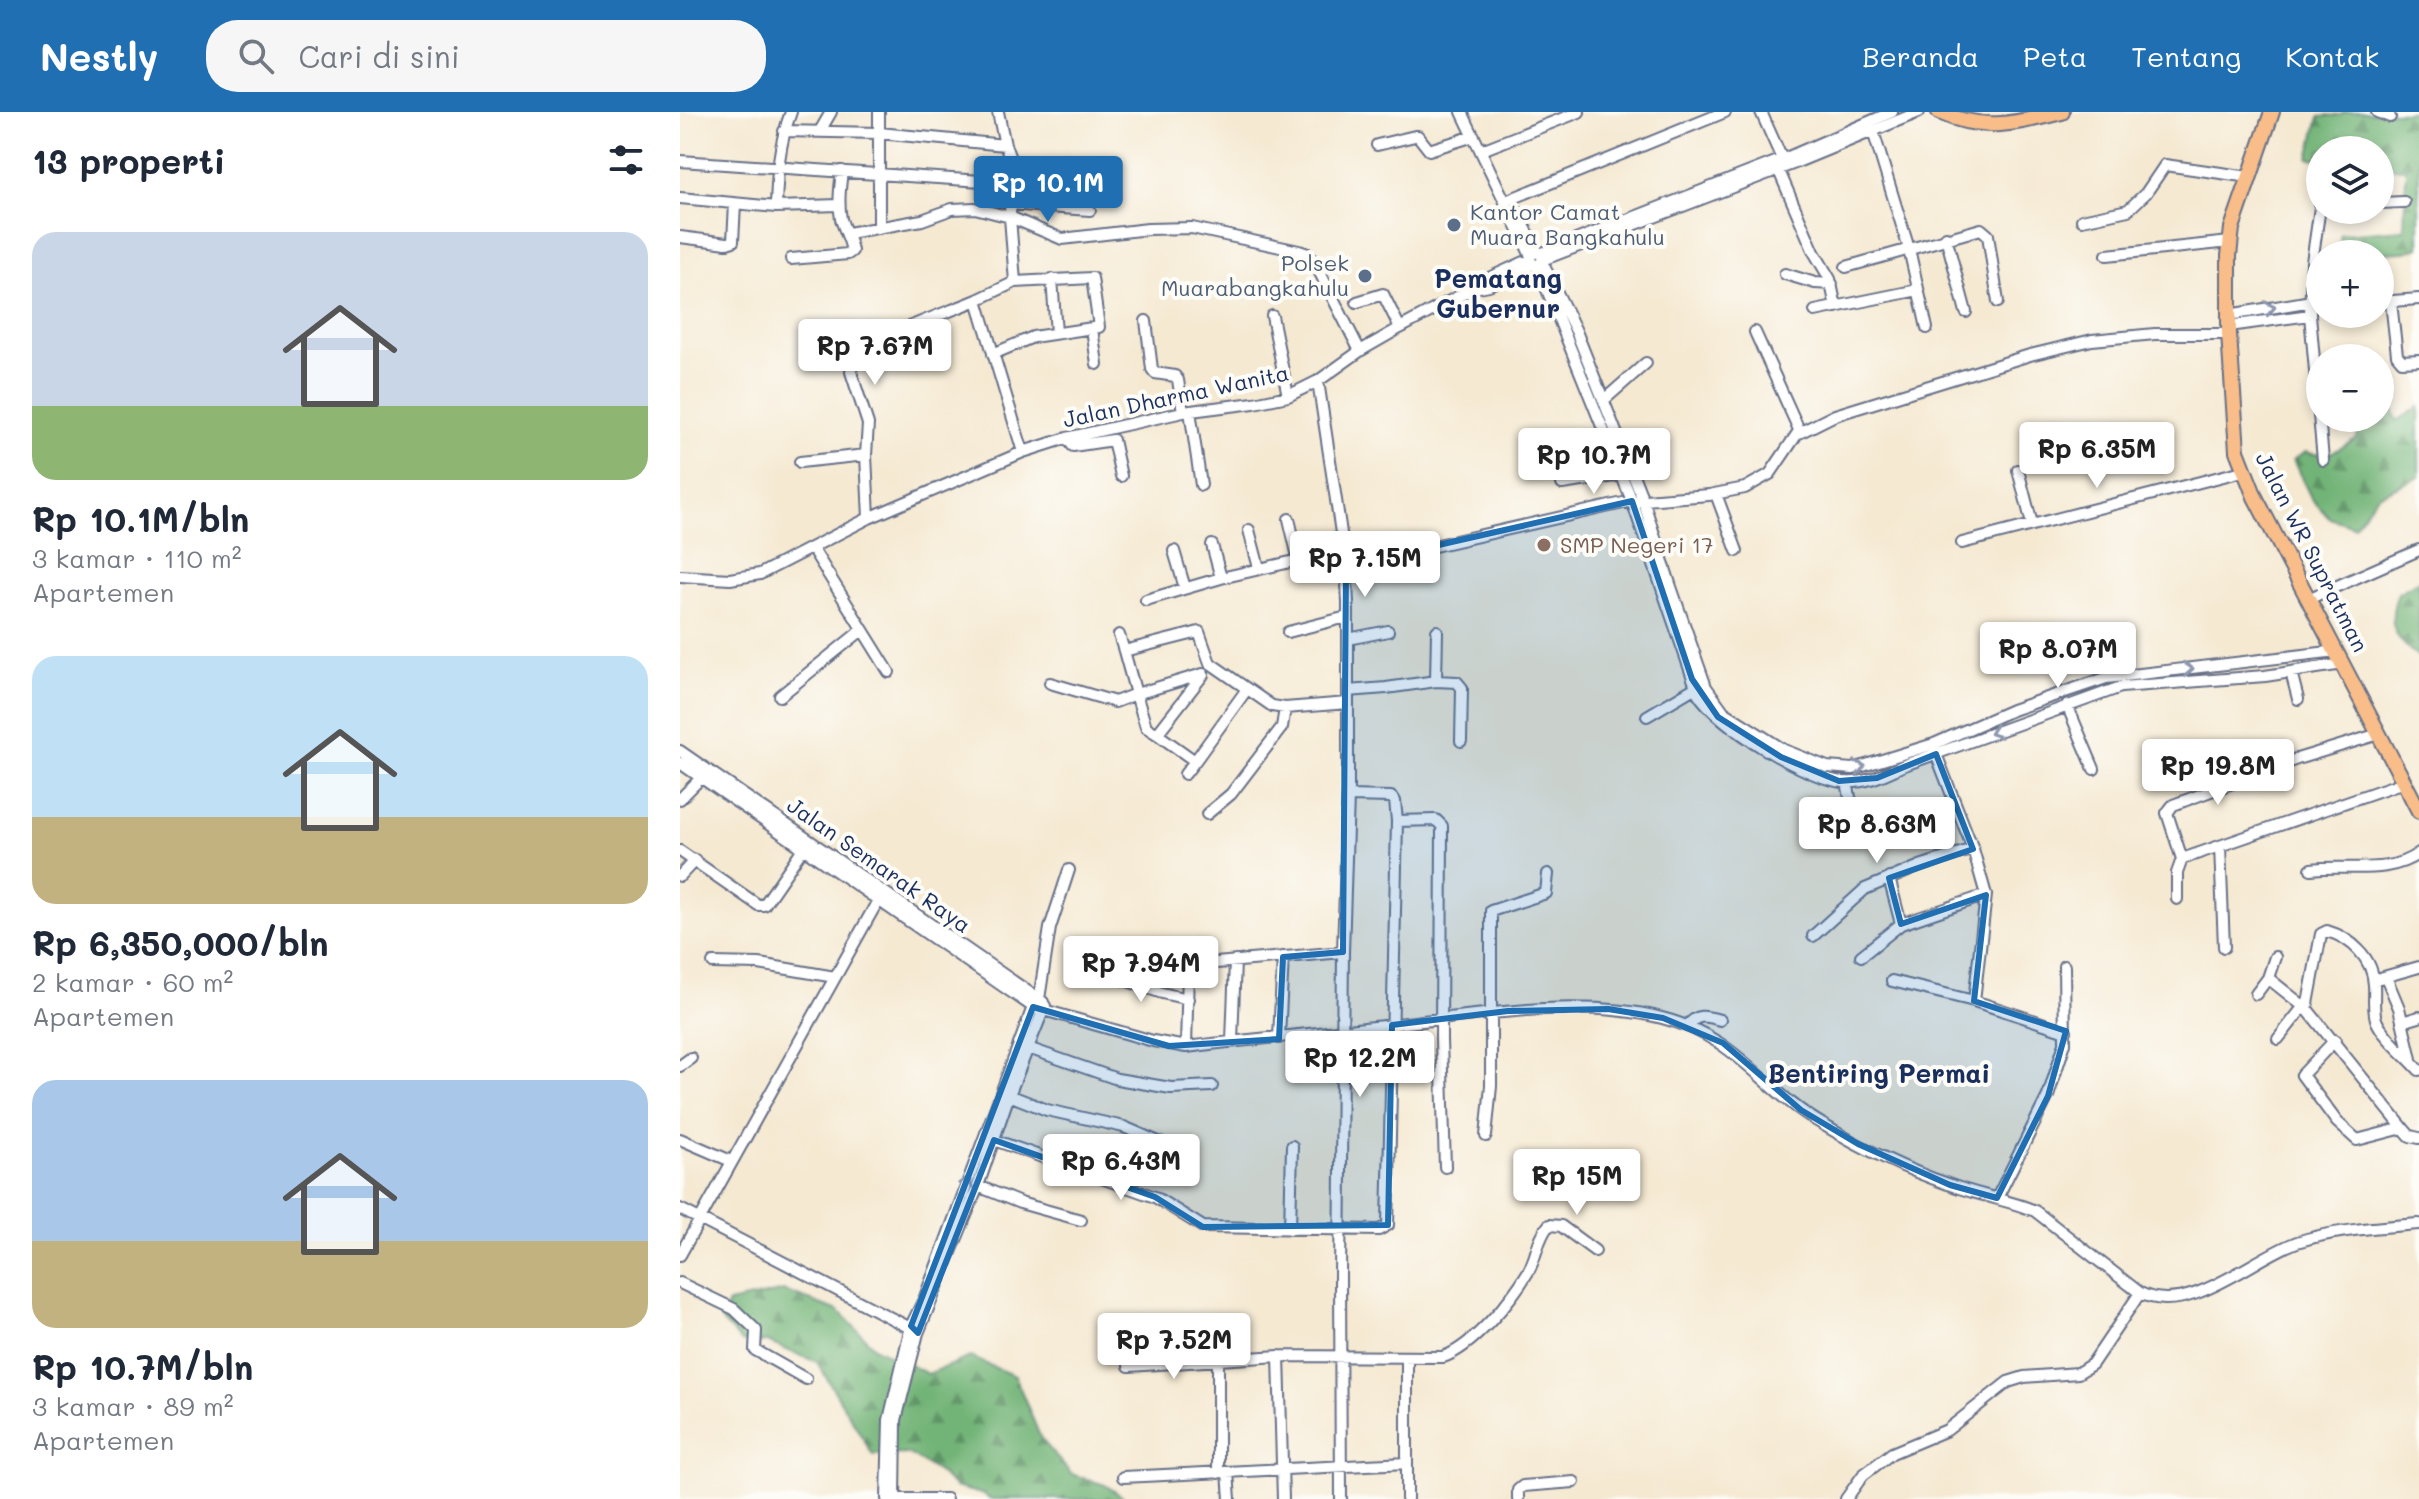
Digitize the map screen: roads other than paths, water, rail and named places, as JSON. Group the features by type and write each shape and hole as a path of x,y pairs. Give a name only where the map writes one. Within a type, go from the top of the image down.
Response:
{"highway":[{"path":"1939,112 1974,124 2062,112"},
{"name":"Jalan WR Supratman","path":"2272,112 2230,242 2229,325 2237,451 2243,471 2419,811"}],"street":[{"path":"776,207 784,131 791,112"},
{"path":"820,131 831,112"},
{"path":"879,112 879,228"},
{"path":"998,112 1012,164 1010,217 1015,282"},
{"path":"1462,112 1537,259 1558,291 1604,400 1700,671 1713,699 1724,712 1758,735 1847,782 1877,778 1902,766 2121,687 2291,672 2340,657"},
{"path":"1470,112 1537,259 1622,475 1638,500 1696,687 1708,708 1734,730 1781,757 1827,773 1889,760 2012,710 2115,676 2340,657"},
{"path":"1487,148 1579,112"},
{"path":"1511,199 1725,112"},
{"path":"1761,112 1814,252 1832,284 1836,307"},
{"path":"1778,163 1892,112"},
{"path":"1778,163 1919,112"},
{"path":"2377,112 2390,117"},
{"path":"784,131 879,133 1005,145"},
{"path":"1873,131 1909,249 1927,328"},
{"path":"1377,145 1418,136 1429,150 1433,150 1474,136"},
{"path":"680,161 1012,183"},
{"name":"Jalan Dharma Wanita","path":"680,576 741,579 768,571 869,518 1023,452 1067,438 1187,412 1288,396 1318,381 1360,351 1480,285 1489,285 1537,259 1778,163"},
{"path":"2082,220 2128,210 2146,193 2165,165 2249,177"},
{"path":"791,259 848,254 852,251 839,205 842,171"},
{"path":"1048,207 1050,193"},
{"path":"680,198 776,207 839,205"},
{"path":"2394,202 2404,202"},
{"path":"680,237 727,243 733,241 735,204"},
{"path":"1011,204 1090,210"},
{"path":"848,233 922,220 952,209 975,208 1010,217 1062,239 1148,229 1192,228 1299,251 1308,254 1315,263 1360,351"},
{"path":"1846,267 1981,229 1988,235 1998,302"},
{"path":"1946,237 1966,312"},
{"path":"2107,255 2230,242"},
{"path":"1785,274 1815,283 1832,284"},
{"path":"869,518 868,424 851,372 852,364 907,328 1015,282 1092,278 1099,327 1033,337 993,354"},
{"path":"1052,279 1056,333"},
{"path":"1815,311 1918,290"},
{"path":"1357,302 1383,294 1400,328"},
{"path":"2394,301 2419,299"},
{"path":"977,300 1023,452"},
{"path":"1346,566 1638,500 1716,494 1745,488 1770,474 1792,439 1800,432 1835,415 2030,355 2092,340 2229,325 2306,308"},
{"path":"1272,316 1288,396"},
{"path":"1146,321 1152,369 1155,373 1175,376 1178,380 1201,485"},
{"path":"2314,328 2323,460"},
{"path":"2391,328 2397,355 2402,361 2419,360"},
{"path":"1092,329 1097,364"},
{"path":"1755,332 1800,432"},
{"path":"1604,400 1646,363"},
{"path":"1318,381 1346,566 1348,639 1348,796 1343,952 1341,1499"},
{"path":"1067,438 1073,446 1113,440 1121,476"},
{"path":"800,462 866,455"},
{"path":"2018,470 2032,524"},
{"path":"1962,543 2243,471"},
{"path":"1562,484 1622,475"},
{"path":"1716,494 1737,551"},
{"path":"1289,519 1302,574"},
{"path":"1249,530 1259,568"},
{"path":"1146,600 1341,542"},
{"path":"1212,545 1221,578"},
{"path":"812,548 889,672"},
{"path":"2308,599 2419,550"},
{"path":"1174,551 1185,588"},
{"path":"1288,632 1347,617"},
{"path":"780,696 862,630"},
{"path":"1348,639 1388,631"},
{"path":"1436,681 1437,631"},
{"path":"1124,651 1199,632 1210,663 1272,706 1285,708 1386,688 1452,681 1461,686 1461,741"},
{"path":"1119,635 1146,727 1195,761"},
{"path":"1157,734 1210,663"},
{"path":"2291,672 2298,699"},
{"path":"1050,683 1115,702 1203,674"},
{"path":"1647,716 1696,687"},
{"path":"1185,774 1247,689"},
{"path":"2067,705 2094,769"},
{"path":"1207,814 1231,794 1282,727 1285,708"},
{"path":"2012,710 2018,724"},
{"path":"2177,899 2177,873 2182,859 2167,813 2173,805 2297,759 2379,734"},
{"name":"Jalan Semarak Raya","path":"680,751 704,774 804,847 881,896"},
{"path":"1936,754 1973,849 1986,895 1974,1001"},
{"name":"Jalan Semarak Raya","path":"680,763 704,774 1043,1007 1153,1041 1186,1047 1490,1013 1602,1010 1663,1018 1723,1043 1819,1123 1915,1171 1950,1185 2025,1207 2050,1221 2140,1293"},
{"path":"680,799 704,774"},
{"path":"1847,782 1859,842"},
{"path":"2182,859 2404,782"},
{"path":"994,1140 1155,1197 1203,1227 1379,1230 1388,1225 1397,821 1394,798 1348,796"},
{"path":"1397,821 1436,820 1442,826 1445,1167"},
{"path":"2220,846 2224,947"},
{"path":"680,851 758,905 764,905 804,847"},
{"path":"1813,936 1865,889 1973,849"},
{"path":"2311,869 2388,866 2419,853"},
{"path":"680,876 695,860"},
{"path":"895,1499 896,1420 915,1329 978,1186 1043,1007 1050,928 1069,870"},
{"path":"1486,1136 1491,1086 1491,911 1546,893 1548,874"},
{"path":"1889,878 1901,924"},
{"path":"1861,956 1901,924 1986,895"},
{"path":"680,1255 881,896"},
{"path":"2278,1039 2306,1007 2320,937 2327,931 2355,944 2374,979 2376,1021 2417,1067"},
{"path":"1186,1047 1190,967 1343,952"},
{"path":"1279,1038 1283,957"},
{"path":"2256,994 2268,978 2275,957"},
{"path":"1232,1041 1235,961"},
{"path":"713,963 759,964 835,977"},
{"path":"1997,1198 2048,1096 2065,1043 2064,966"},
{"path":"2374,979 2419,967"},
{"path":"1104,973 1188,999"},
{"path":"2386,977 2417,1067"},
{"path":"2268,978 2306,1007 2403,1128 2410,1136 2419,1138"},
{"path":"1892,981 1974,1001 2066,1031"},
{"path":"946,1499 887,1499 889,1420 925,1297 1043,1007"},
{"path":"1687,1026 1695,1017 1720,1020"},
{"path":"2402,1022 2419,1017"},
{"path":"2335,1040 2302,1075 2337,1122 2357,1140 2403,1128"},
{"path":"1028,1048 1117,1079 1171,1088 1212,1086"},
{"path":"680,1066 691,1058"},
{"path":"1009,1095 1047,1110 1124,1127 1170,1147"},
{"path":"680,1139 731,1161"},
{"path":"1290,1229 1292,1146"},
{"path":"978,1186 1020,1203 1081,1220"},
{"path":"680,1209 915,1329"},
{"path":"1846,1499 1863,1475 1892,1453 1947,1430 2008,1382 2024,1377 2078,1373 2092,1364 2140,1293 2153,1300 2184,1298 2299,1241 2419,1224"},
{"path":"1129,1366 1279,1356 1443,1357 1465,1344 1500,1309 1528,1272 1542,1233 1549,1225 1561,1226 1595,1251"},
{"path":"680,1283 734,1309 756,1330 755,1350 806,1379"},
{"path":"1279,1356 1283,1499"},
{"path":"1407,1358 1407,1499"},
{"path":"1218,1361 1223,1473 1230,1499"},
{"path":"1123,1477 1407,1463"},
{"path":"1518,1499 1518,1490 1523,1486 1574,1482"}],"place":[{"name":"Kantor Camat Muara Bangkahulu","path":"1454,225"},
{"name":"Polsek Muarabangkahulu","path":"1365,276"},
{"name":"SMP Negeri 17","path":"1544,545"}],"district":[{"name":"Pematang Gubernur","path":"1498,294"},
{"name":"Bentiring Permai","path":"1879,1074"}]}
